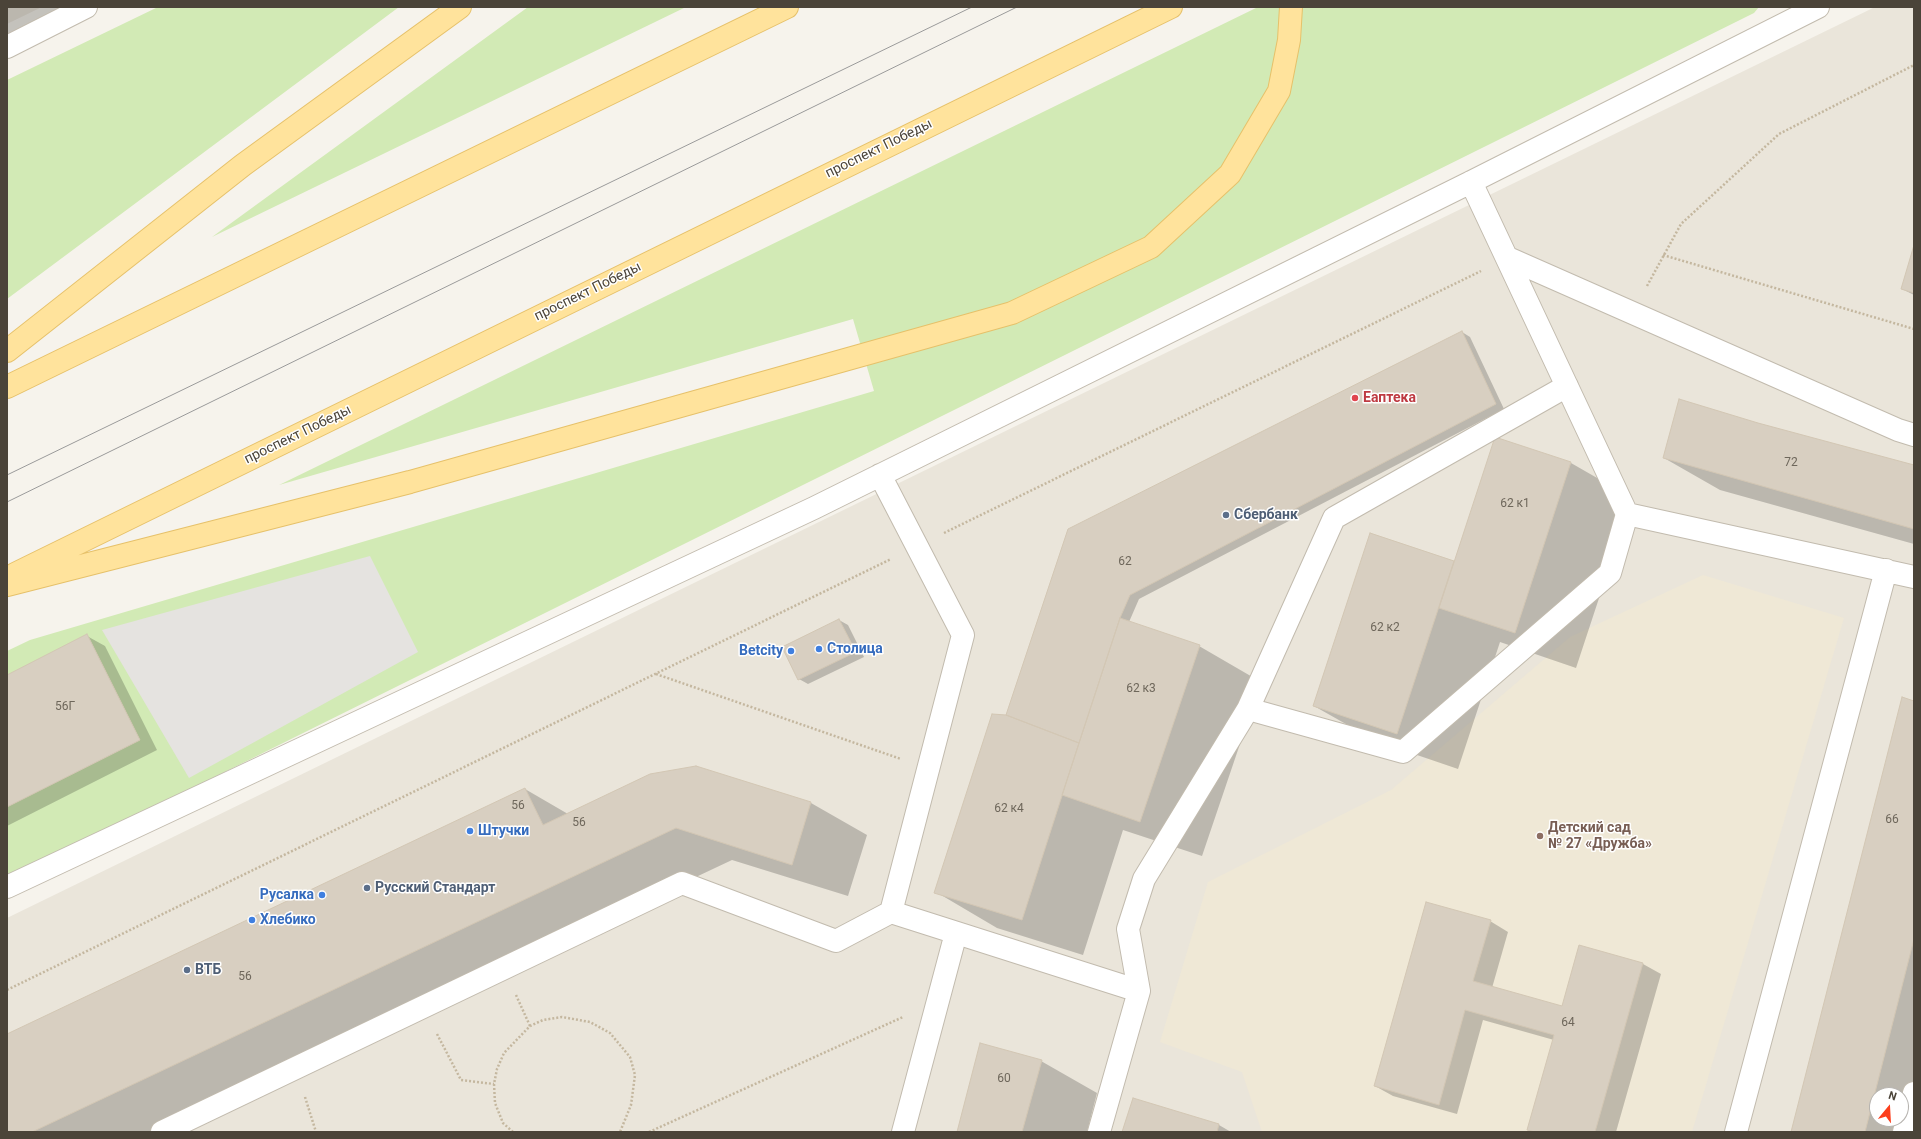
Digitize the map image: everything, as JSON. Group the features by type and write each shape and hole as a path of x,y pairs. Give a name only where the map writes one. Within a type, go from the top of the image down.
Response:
{"main road":[{"path":"7,351 243,165 460,7"},
{"path":"7,387 787,7"},
{"name":"проспект Победы","path":"7,578 1171,7"},
{"path":"7,585 410,482 1012,313 1151,247 1230,174 1279,91 1289,40 1291,7"}],"lane":[{"path":"7,47 86,7"},
{"path":"7,887 814,508 1471,182 1818,7"},
{"path":"1248,709 1403,752 1610,573 1627,514 1471,182"},
{"path":"1508,258 1898,430 1914,435"},
{"path":"1099,1132 1139,991 1128,929 1144,879 1248,709 1334,518 1567,386"},
{"path":"880,475 963,635 891,912"},
{"path":"1627,514 1914,577"},
{"path":"1736,1132 1886,570"},
{"path":"164,1132 682,883 836,941 891,912 1139,991"},
{"path":"903,1132 956,933"},
{"path":"1904,1132 1914,1093"}],"path":[{"path":"1632,313 1681,224 1779,134 1914,65"},
{"path":"1663,255 1914,329"},
{"path":"7,990 1508,258"},
{"path":"656,674 928,769"},
{"path":"649,1132 938,1001"},
{"path":"423,1007 460,1080 494,1084"},
{"path":"513,1132 503,1123 495,1103 494,1084 497,1068 504,1053 530,1026 543,1020 562,1017 590,1022 610,1033 630,1057 635,1075 631,1105 620,1132"},
{"path":"296,1068 316,1132"}],"shaded area":[{"path":"7,7 42,7 7,24"},
{"path":"1875,7 1914,7 1914,1132 7,1132 7,918"},
{"path":"370,556 418,652 189,778 102,630"},
{"name":"Детский сад № 27 «Дружба»","path":"1703,575 1844,618 1692,1132 1262,1132 1242,1072 1160,1042 1208,882 1391,790 1570,637"}],"green space":[{"path":"158,7 399,7 7,299 7,80"},
{"path":"528,7 686,7 212,237"},
{"path":"1258,7 1759,7 1754,13 7,880 7,651 30,640 874,391 853,319 279,485"}],"building":[{"path":"1914,245 1914,293 1901,289"},
{"path":"1462,331 1496,404 1130,595 1120,618 1079,743 1006,715 1068,529"},
{"path":"1679,399 1758,423 1914,465 1914,529 1663,458"},
{"path":"1495,437 1571,462 1515,633 1439,608"},
{"path":"1370,533 1454,561 1397,734 1313,706"},
{"path":"1120,618 1200,645 1140,822 1062,795"},
{"path":"839,619 856,652 798,680 782,647"},
{"path":"87,634 140,740 7,807 7,675"},
{"path":"1902,697 1914,701 1914,939 1876,1087 1869,1087 1869,1116 1865,1132 1791,1132"},
{"path":"992,714 1006,715 1079,743 1022,920 934,893"},
{"path":"696,766 811,802 792,865 676,828 32,1132 7,1132 7,1034 525,788 543,825 650,774"},
{"path":"1426,902 1491,920 1473,981 1562,1006 1579,945 1643,963 1595,1132 1535,1132 1527,1130 1554,1035 1465,1010 1439,1105 1374,1086"},
{"path":"980,1043 1042,1060 1022,1132 957,1132"},
{"path":"1133,1098 1219,1124 1217,1132 1122,1132"}],"tram line":[{"path":"7,475 972,7"},
{"path":"7,502 1017,7"}],"place":[{"name":"Еаптека","path":"1355,398"},
{"name":"Сбербанк","path":"1226,515"},
{"name":"Столица","path":"819,649"},
{"name":"Betcity","path":"791,651"},
{"name":"Штучки","path":"470,831"},
{"name":"Детский сад № 27 «Дружба»","path":"1540,836"},
{"name":"Русский Стандарт","path":"367,888"},
{"name":"Русалка","path":"322,895"},
{"name":"Хлебико","path":"252,920"},
{"name":"ВТБ","path":"187,970"}]}
